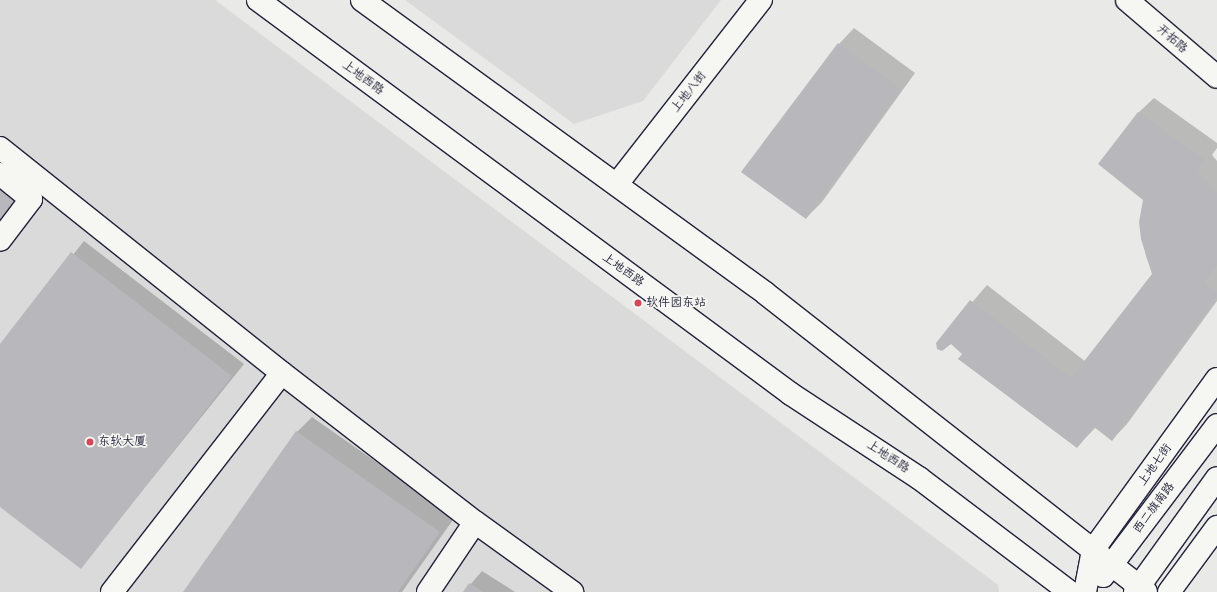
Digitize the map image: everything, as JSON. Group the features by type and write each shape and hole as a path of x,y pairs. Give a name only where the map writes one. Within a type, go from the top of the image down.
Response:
{"main road":[{"name":"上地西路","path":"258,0 791,394 919,478 1070,592"},
{"path":"362,0 765,293 1093,550 1140,590 1217,478"},
{"name":"上地八街","path":"617,184 761,0"},
{"name":"开拓路","path":"1129,1 1217,77"},
{"path":"0,148 282,373 475,522 572,592"},
{"path":"0,174 30,199 0,240"},
{"path":"112,592 282,373"},
{"name":"上地七街","path":"1093,550 1217,379"},
{"name":"西二旗南路","path":"1091,592 1217,425"},
{"path":"428,592 475,522"},
{"path":"1169,592 1217,527"},
{"path":"1085,592 1093,550"}],"shaded area":[{"path":"0,0 215,0 998,585 999,592 0,592"},
{"path":"405,0 721,0 643,101 574,124"}],"building":[{"path":"838,43 901,89 806,219 741,172"},
{"path":"1138,112 1205,160 1197,171 1217,193 1217,264 1204,283 1217,292 1217,297 1112,441 1094,427 1077,448 958,359 962,354 951,344 942,351 937,349 936,343 970,300 1071,378 1152,274 1141,239 1139,222 1143,200 1098,164"},
{"path":"0,187 17,200 0,224"},
{"name":"东软大厦","path":"71,252 232,376 81,569 0,507 0,344"},
{"path":"296,431 440,532 398,592 183,592"},
{"path":"469,583 483,592 463,592"}],"place":[{"name":"软件园东站","path":"638,303"},
{"name":"东软大厦","path":"90,442"}]}
